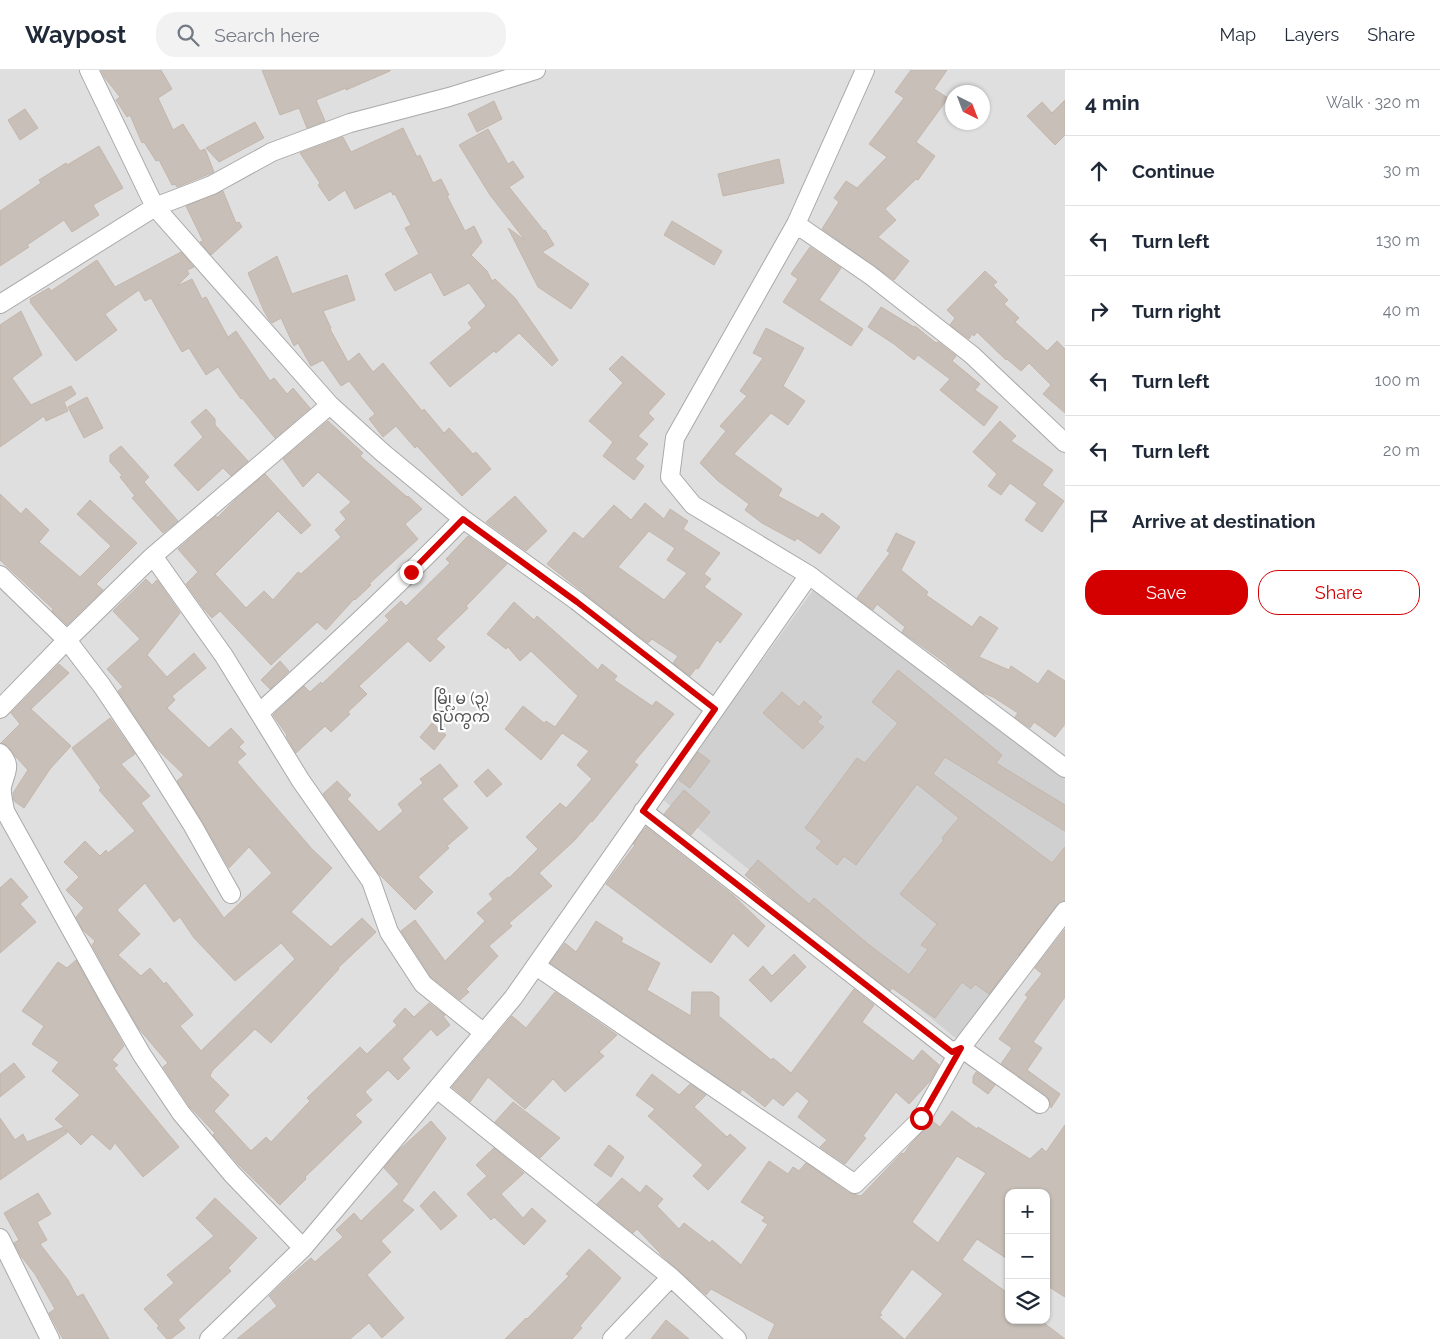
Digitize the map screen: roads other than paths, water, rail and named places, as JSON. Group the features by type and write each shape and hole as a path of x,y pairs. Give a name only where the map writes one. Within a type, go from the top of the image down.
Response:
{"street":[{"path":"89,70 156,207 330,405 463,519 577,602 715,709"},
{"path":"0,304 156,207 212,185 272,152 350,123 449,97 536,70"},
{"path":"865,70 796,224 675,438 670,477 693,505 809,575 1065,768"},
{"path":"796,224 870,275 972,355 1065,443"},
{"path":"0,710 67,640 153,556 330,405"},
{"path":"259,713 397,586 463,519"},
{"path":"153,556 224,656 301,781 371,881 389,932 423,984 484,1033"},
{"path":"0,575 67,640 102,686 193,826 231,894"},
{"path":"209,1339 303,1248 513,998 809,575"},
{"path":"0,753 6,759 8,768 2,789 5,811 142,1055 181,1113 232,1174 303,1248"},
{"path":"643,811 952,1052 961,1048"},
{"path":"536,966 855,1184 921,1118 961,1048 1065,911"},
{"path":"961,1048 1040,1104"},
{"path":"437,1089 671,1277 737,1339"},
{"path":"0,1238 50,1339"},
{"path":"612,1339 671,1277"}],"district":[{"name":"မြို့မ (၃) ရပ်ကွက်","path":"461,707"}]}
